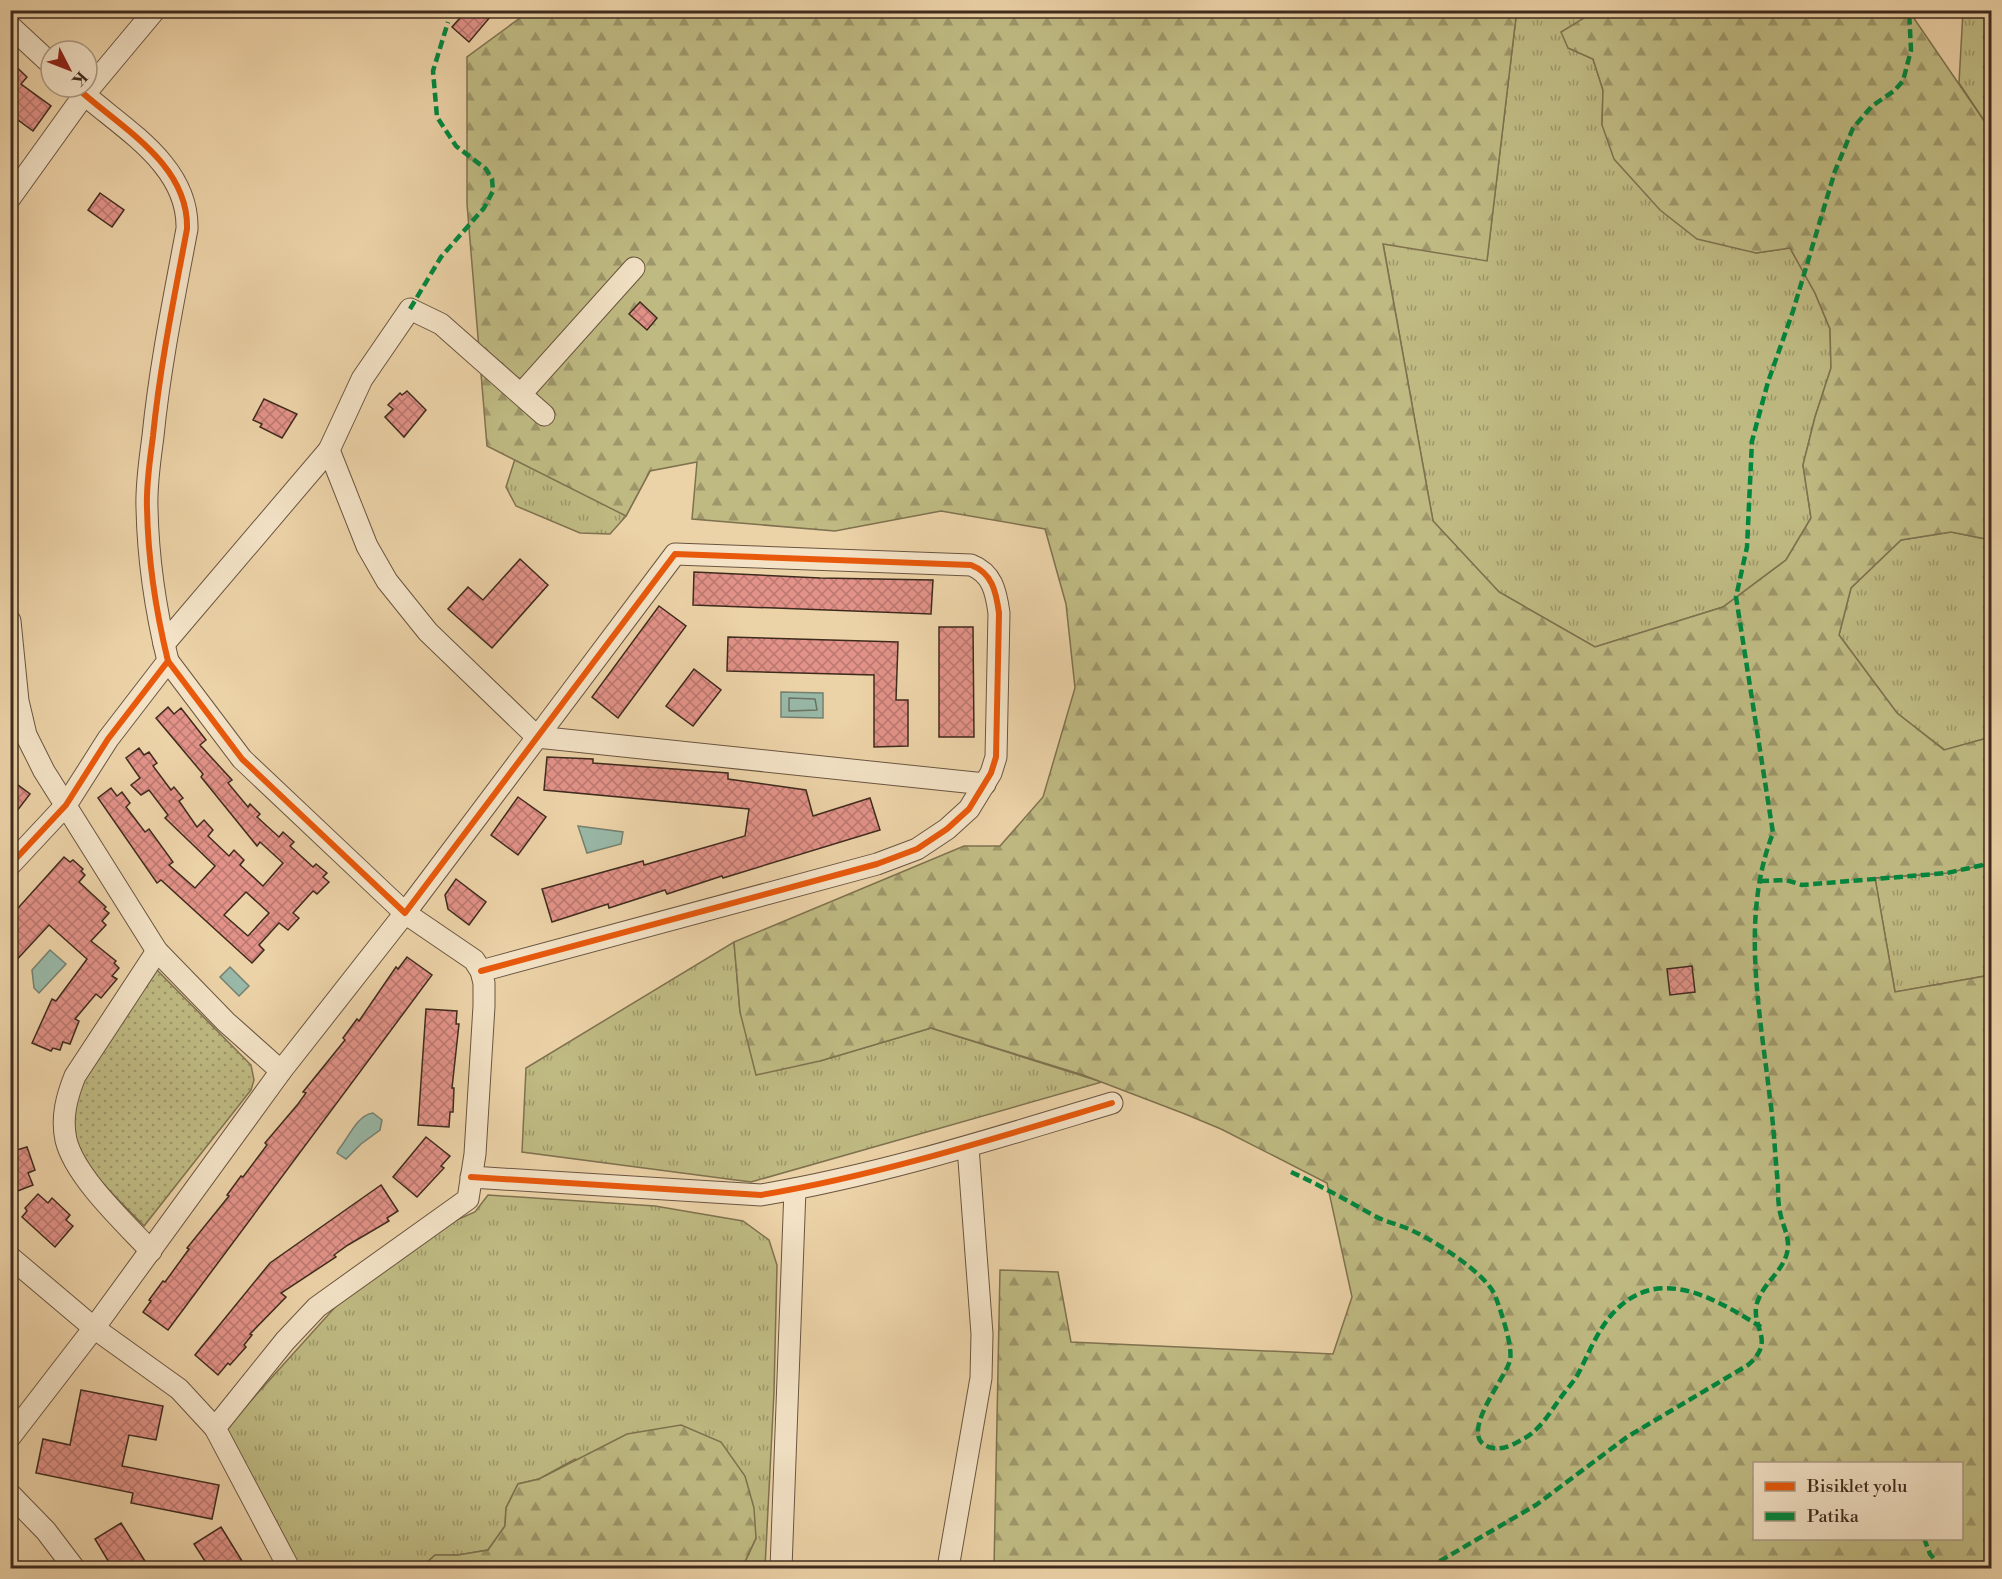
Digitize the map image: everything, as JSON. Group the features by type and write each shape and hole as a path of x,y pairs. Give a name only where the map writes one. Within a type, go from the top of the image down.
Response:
{"street":[{"path":"99,70 155,10"},
{"path":"10,26 39,53"},
{"path":"10,198 75,99"},
{"path":"90,99 145,145 171,174 179,186 187,212 187,229 157,394 148,482 147,508 152,558 166,653 242,759 405,912 474,960 481,971 484,983 475,1154 468,1199 336,1292 303,1321 215,1428"},
{"path":"520,394 634,268"},
{"path":"10,865 66,805 166,653 329,450 362,379 410,309 441,324 544,415"},
{"path":"329,450 368,546 387,581 428,632 537,737 985,784"},
{"path":"10,1437 94,1328 281,1071 405,912 675,554 970,565 982,569 996,593 999,613 996,757 985,784 969,809 947,830 917,849 887,860 481,971"},
{"path":"10,621 18,701 26,735 40,763 157,951 226,1022 281,1071"},
{"path":"151,1251 83,1172 66,1142 64,1127 66,1101 75,1076 157,951"},
{"path":"471,1177 760,1194 795,1189 968,1147 1112,1103"},
{"path":"948,1569 981,1378 982,1334 968,1147"},
{"path":"781,1569 795,1189"},
{"path":"10,1257 94,1328 179,1389 215,1428 289,1569"},
{"path":"10,1494 46,1531 74,1569"}],"green space":[{"path":"524,10 1515,11 1487,261 1383,244 1433,521 1499,592 1595,647 1723,607 1786,560 1811,518 1803,465 1831,368 1830,329 1815,293 1790,248 1756,253 1697,239 1660,210 1614,159 1602,125 1603,90 1593,59 1568,48 1561,32 1592,11 1909,11 1991,131 1991,540 1951,532 1901,540 1851,588 1839,635 1897,713 1944,750 1991,737 1991,863 1947,873 1875,878 1895,992 1991,975 1991,1568 994,1568 1000,1270 1058,1272 1071,1342 1333,1354 1352,1297 1327,1183 1221,1129 1185,1114 1083,1075 931,1028 820,1061 756,1075 740,1012 734,942 964,846 1000,846 1043,797 1075,688 1066,604 1045,529 941,511 835,531 692,519 697,462 650,471 626,516 487,446 467,204 467,57 524,15"},
{"path":"1515,11 1592,11 1568,48 1593,59 1603,90 1602,125 1756,253 1790,248 1815,293 1830,329 1831,368 1803,465 1811,518 1786,560 1723,607 1595,647 1499,592 1433,521 1383,243 1487,260"},
{"path":"1963,11 1991,11 1991,131 1959,83"},
{"path":"534,445 650,471 626,516 610,534 580,533 516,506 506,487 515,459"},
{"path":"1951,532 1991,540 1991,737 1945,750 1897,713 1839,635 1851,588 1901,540"},
{"path":"1991,863 1991,975 1895,992 1875,878 1947,873"},
{"path":"734,942 740,1012 820,1061 931,1028 1102,1082 751,1182 522,1152 526,1068"},
{"path":"154,967 251,1065 254,1080 251,1090 144,1226 110,1191 87,1162 76,1139 74,1111 81,1083 99,1049"},
{"path":"488,1195 655,1206 743,1221 769,1240 777,1265 774,1392 765,1568 742,1568 756,1538 575,1459 539,1479 518,1484 506,1508 505,1526 488,1550 458,1555 435,1555 421,1568 295,1568 234,1452 227,1427 337,1305 445,1225 475,1212"},
{"path":"681,1425 721,1442 745,1476 754,1508 756,1538 742,1568 421,1568 435,1555 458,1555 488,1550 505,1526 506,1508 518,1484 539,1479 627,1434"}],"water":[{"path":"781,692 823,693 823,718 781,717"},
{"path":"578,826 623,832 621,844 587,853"},
{"path":"50,950 66,964 39,993 34,988 32,970"},
{"path":"230,967 249,986 239,996 220,977"},
{"path":"373,1113 382,1120 380,1130 346,1159 337,1153 358,1122"}],"building":[{"path":"467,10 496,10 469,42 452,27"},
{"path":"10,61 27,77 21,84 51,106 33,131 10,114"},
{"path":"100,193 124,210 112,227 88,210"},
{"path":"640,302 657,318 647,330 629,314"},
{"path":"407,391 426,410 404,437 385,417 393,409 388,405 400,393 402,395"},
{"path":"264,399 297,414 282,438 260,427 262,424 253,420"},
{"path":"520,559 548,585 492,648 448,609 468,587 483,600"},
{"path":"694,572 933,580 931,614 693,605"},
{"path":"659,606 686,626 618,718 592,697"},
{"path":"939,627 973,627 974,737 939,737"},
{"path":"728,637 898,642 896,700 908,700 908,746 874,747 874,675 727,671"},
{"path":"694,669 721,690 693,726 666,706"},
{"path":"168,707 174,714 181,708 206,740 200,745 232,780 228,783 248,807 250,804 260,814 257,817 279,837 283,832 294,842 290,846 313,867 316,864 327,873 323,877 329,882 317,894 313,891 293,913 299,918 288,930 279,923 259,945 264,950 252,963 161,880 157,883 98,798 111,788 117,796 122,792 130,803 126,807 145,832 149,829 173,862 169,865 195,888 215,866 165,818 168,815 149,790 141,795 131,785 140,778 126,758 139,748 144,755 149,752 157,763 153,766 171,790 174,787 183,798 179,801 197,827 204,820 213,830 208,836 229,856 234,850 244,860 240,865 263,886 283,863 260,842 257,846 201,777 203,774 156,718","holes":["246,892 269,913 248,936 224,915"]},
{"path":"547,757 593,759 593,763 728,773 728,779 806,790 813,816 870,798 880,830 667,894 665,890 609,908 608,904 552,922 542,889 643,861 644,865 745,836 749,809 544,790"},
{"path":"10,779 30,794 10,820"},
{"path":"518,797 546,817 518,855 491,835"},
{"path":"64,857 70,862 73,860 83,869 81,871 85,875 79,882 106,907 104,909 109,913 102,921 106,925 91,941 116,961 114,963 119,968 112,976 117,979 101,998 96,994 75,1019 79,1021 70,1044 63,1042 60,1050 53,1048 51,1051 32,1043 52,999 56,1001 87,959 49,925 10,967 10,917"},
{"path":"456,879 486,902 469,925 448,909 445,895"},
{"path":"407,957 432,975 168,1330 143,1312 151,1301 149,1300 229,1196 227,1195 241,1176 243,1177 267,1145 265,1143 298,1104 306,1093 303,1092 345,1040 343,1038 357,1019 359,1021 396,967 398,969"},
{"path":"1692,966 1695,992 1670,995 1667,969"},
{"path":"426,1009 457,1011 456,1024 459,1024 452,1088 454,1088 453,1112 450,1112 449,1127 418,1125"},
{"path":"426,1137 450,1156 441,1166 444,1168 417,1197 393,1177"},
{"path":"27,1147 35,1170 28,1173 33,1185 15,1192 14,1189 10,1190 10,1152"},
{"path":"381,1185 398,1211 387,1218 389,1221 348,1245 334,1255 336,1257 281,1293 286,1297 250,1334 252,1335 244,1345 246,1347 218,1375 195,1355 270,1263"},
{"path":"38,1194 48,1203 52,1198 70,1215 66,1220 73,1226 55,1247 22,1217 27,1211 25,1208"},
{"path":"81,1390 163,1406 156,1440 129,1435 122,1466 219,1485 212,1519 131,1503 133,1493 36,1473 43,1439 70,1445"},
{"path":"121,1523 150,1569 113,1569 95,1539"},
{"path":"221,1527 247,1569 210,1569 194,1544"}],"marked path":[{"path":"1428,1568 1536,1505 1627,1437 1748,1365 1761,1348 1757,1303 1764,1288 1783,1263 1788,1243 1779,1205 1773,1120 1755,965 1757,898 1763,865 1773,833 1736,597 1747,547 1752,441 1768,382 1793,311 1835,171 1853,128 1872,106 1894,91 1903,81 1911,50 1909,10"},
{"path":"410,309 441,257 484,208 493,191 492,179 486,169 456,146 437,117 433,71 448,22"},
{"path":"1760,881 1786,880 1802,885 1947,873 1992,863"},
{"path":"1291,1172 1376,1217 1434,1242 1472,1269 1491,1289 1503,1320 1510,1354 1507,1368 1480,1422 1478,1434 1482,1443 1493,1448 1513,1445 1539,1427 1576,1377 1608,1319 1631,1298 1650,1290 1668,1288 1688,1291 1707,1297 1761,1327"},
{"path":"1925,1540 1930,1554 1942,1568"}],"cycle path":[{"path":"10,865 66,805 108,739 168,661 156,605 151,566 147,490 159,384 187,229 185,206 177,185 148,148 90,99"},
{"path":"168,661 242,759 405,913 675,554 971,565 978,568 988,578 994,590 999,613 996,757 991,773 969,809 947,829 917,849 877,864 481,971"},
{"path":"471,1177 761,1195 894,1166 1112,1103"}]}
